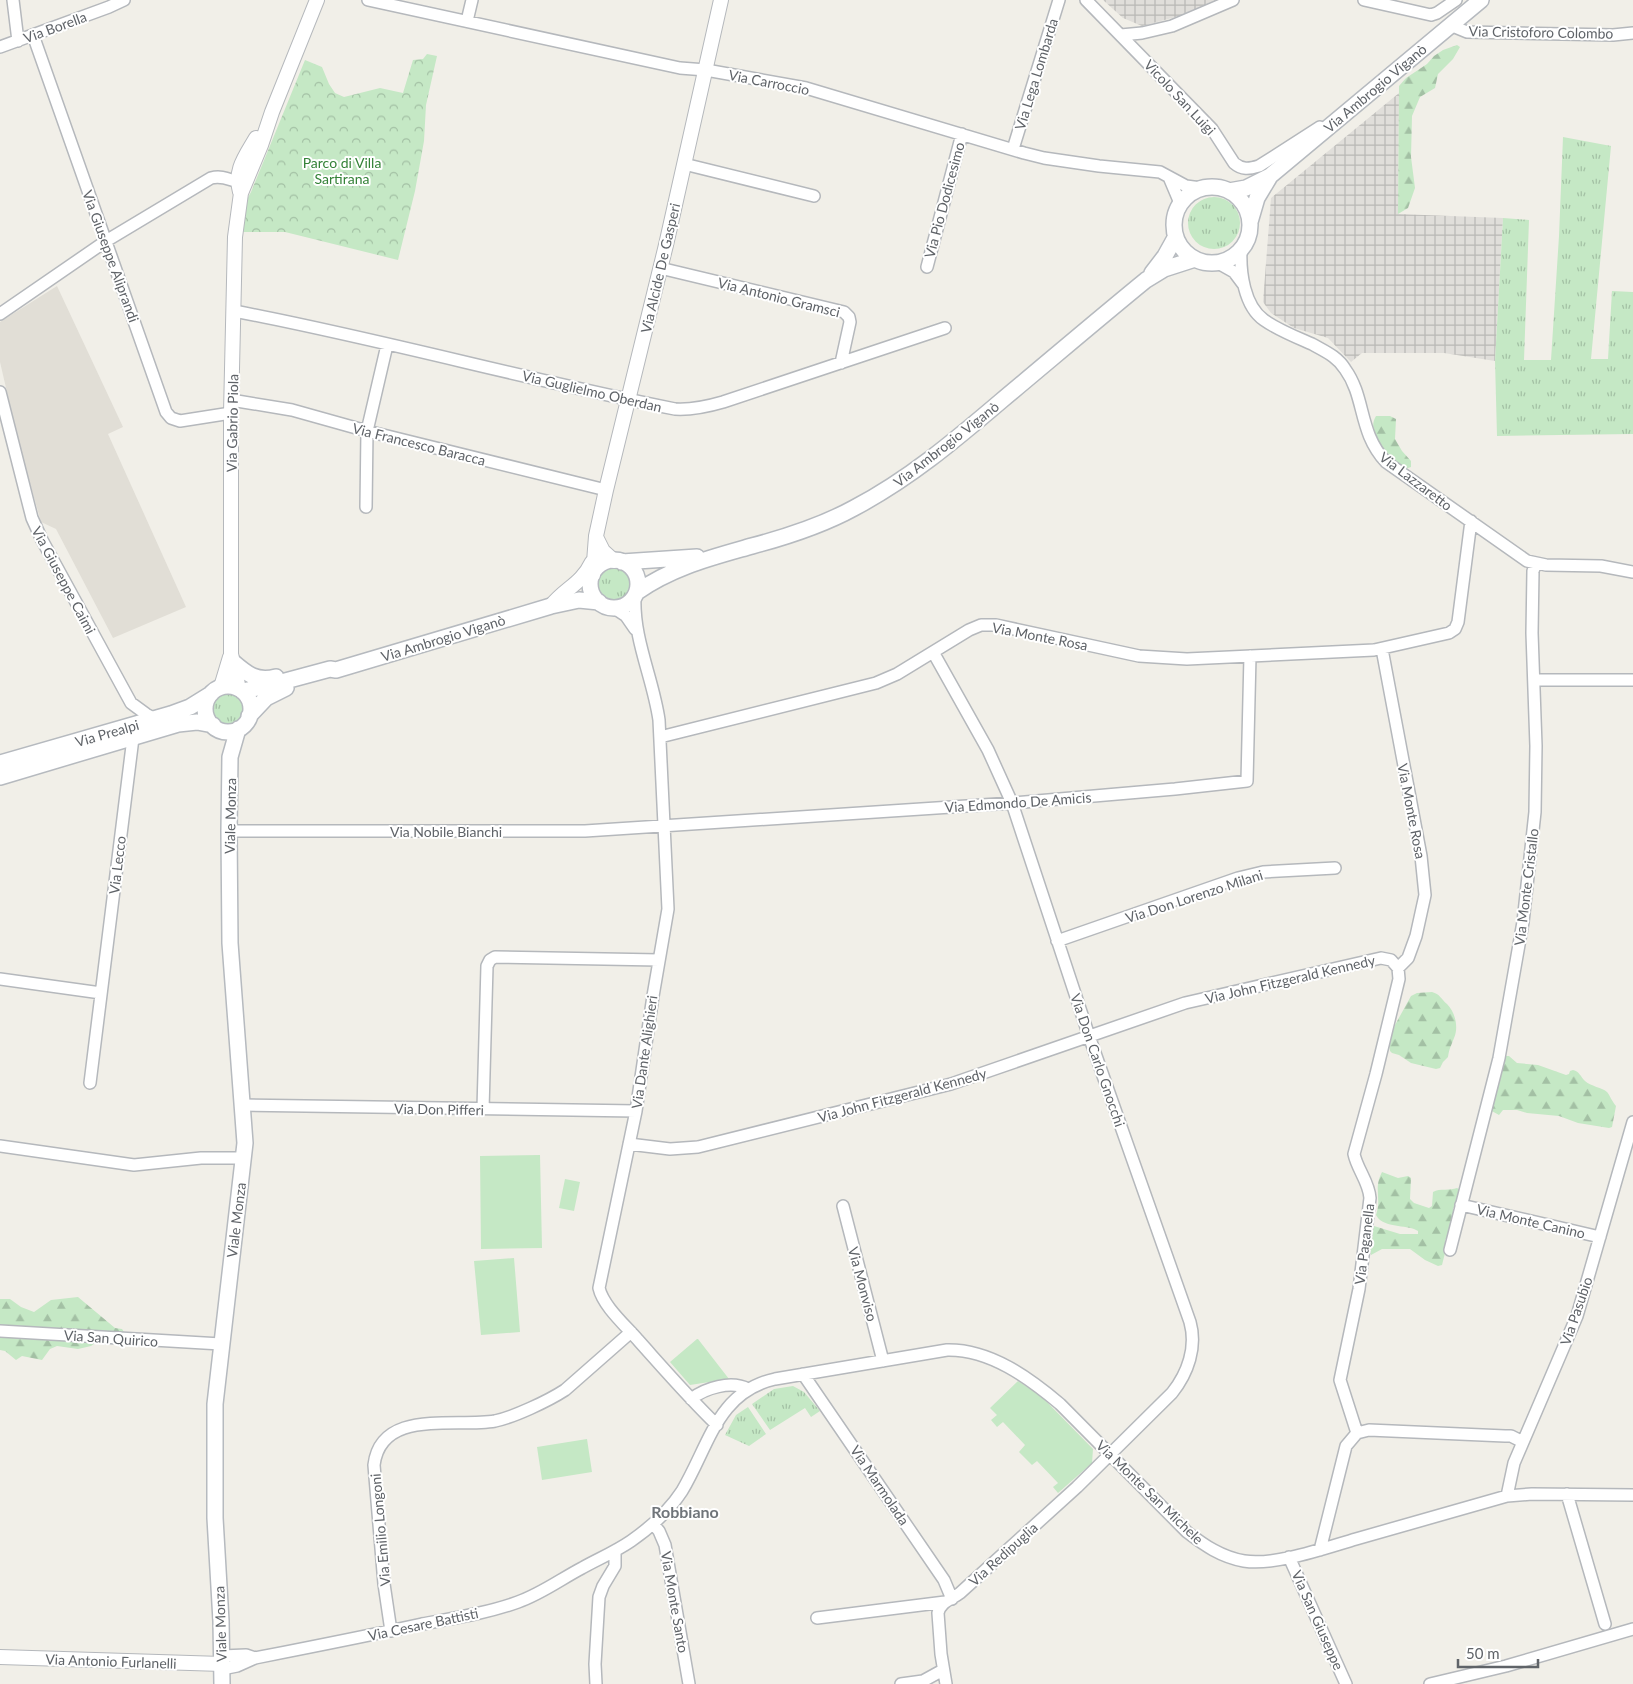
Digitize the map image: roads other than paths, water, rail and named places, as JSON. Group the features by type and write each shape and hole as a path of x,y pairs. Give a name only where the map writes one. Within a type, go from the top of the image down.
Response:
{"main road":[{"name":"Via Ambrogio Viganò","path":"1201,188 1210,186 1229,190 1246,188 1270,176 1476,1"},
{"name":"Via Ambrogio Viganò","path":"1241,250 1250,232 1250,222 1257,198 1270,176"},
{"path":"1180,203 1186,196 1201,188"},
{"path":"1229,190 1243,204 1250,222"},
{"name":"Via Ambrogio Viganò","path":"1146,280 1166,256 1175,238 1173,226 1175,214 1180,203"},
{"path":"1175,238 1186,254 1195,259"},
{"path":"1218,263 1234,256 1241,250"},
{"name":"Via Ambrogio Viganò","path":"636,594 667,574 716,555 779,538 833,518 881,494 942,451 1146,280 1164,269 1195,259 1202,262 1218,263"},
{"name":"Via Ambrogio Viganò","path":"618,561 716,555"},
{"path":"618,561 629,565 637,578 636,594 626,605 614,608 599,602 592,590 592,580 601,565 618,561"},
{"name":"Via Ambrogio Viganò","path":"551,606 578,594 592,580"},
{"name":"Via Ambrogio Viganò","path":"240,690 263,687 329,670 551,606 579,600 599,602"},
{"path":"232,658 250,674 265,679 315,668 329,670"},
{"name":"Via Ambrogio Viganò","path":"249,716 260,703 276,692 332,674 329,670"},
{"path":"228,686 240,690 249,701 249,716 245,724 238,729 229,731 216,727 207,717 207,701 216,691 228,686"},
{"name":"Via Prealpi","path":"0,777 131,733 155,719 190,707 216,691"},
{"name":"Via Prealpi","path":"0,764 131,733 178,724 197,722 216,727"},
{"name":"Viale Monza","path":"216,727 230,757"},
{"name":"Viale Monza","path":"222,1671 215,1518 215,1413 245,1136 231,958 230,757 238,729"}],"street":[{"path":"14,0 18,41"},
{"name":"Via Borella","path":"0,47 124,0"},
{"path":"0,314 106,241 211,178 224,176 243,179 317,0"},
{"name":"Via Carroccio","path":"368,0 680,68 706,70 806,88 1044,158 1153,171 1166,174 1186,186 1201,188"},
{"path":"467,21 472,0"},
{"name":"Via Alcide De Gasperi","path":"592,580 596,536 606,490 660,268 721,0"},
{"name":"Via Lega Lombarda","path":"1013,149 1059,0"},
{"name":"Vicolo San Luigi","path":"1086,0 1212,129 1234,163 1239,167 1259,166 1318,128 1329,126"},
{"path":"1121,35 1142,33 1172,26 1233,0"},
{"path":"1364,0 1430,15 1437,13 1456,0"},
{"name":"Via Cristoforo Colombo","path":"1450,25 1467,32 1614,35 1633,33"},
{"name":"Via Giuseppe Aliprandi","path":"33,35 166,412 175,420 192,420 231,406"},
{"name":"Via Pio Dodicesimo","path":"927,266 962,134"},
{"path":"684,164 814,196"},
{"path":"1166,174 1180,203"},
{"name":"Via Gabrio Piola","path":"240,690 232,658 231,406 235,237 243,179"},
{"name":"Via Lazzaretto","path":"1241,250 1241,268 1245,287 1251,302 1262,319 1329,353 1345,368 1359,401 1366,431 1376,452 1386,462 1528,560 1536,563 1601,566 1633,572"},
{"name":"Via Lazzaretto","path":"1218,263 1234,272 1245,287"},
{"name":"Via Antonio Gramsci","path":"660,268 844,312 849,316 850,322 841,364"},
{"name":"Via Guglielmo Oberdan","path":"234,311 293,322 387,345 675,409 702,408 841,364 945,328"},
{"path":"366,507 366,431 387,345"},
{"name":"Via Giuseppe Caimi","path":"0,392 32,518 50,556 131,703"},
{"name":"Via Francesco Baracca","path":"231,406 292,410 366,431 606,490"},
{"name":"Via Monte Rosa","path":"660,737 868,686 897,674 968,630 988,624 1139,656 1187,659 1382,649 1449,633 1456,629 1471,521"},
{"path":"596,536 603,551 618,561"},
{"path":"551,606 558,597 578,583 584,576 594,556"},
{"name":"Via Monte Cristallo","path":"1450,1250 1499,1058 1523,922 1535,812 1536,746 1532,615 1533,571 1536,563"},
{"name":"Via Dante Alighieri","path":"636,594 635,614 638,635 657,708 660,737 668,909 636,1111 599,1283 604,1301 716,1425"},
{"name":"Via Dante Alighieri","path":"614,608 626,616 638,635"},
{"name":"Via Monte Rosa","path":"1382,649 1421,856 1426,896 1416,936 1408,958 1398,968"},
{"name":"Via Don Carlo Gnocchi","path":"933,652 988,750 1012,803 1089,1036 1190,1322 1192,1333 1189,1361 1178,1385 1110,1455"},
{"name":"Via Edmondo De Amicis","path":"663,826 1012,803 1247,781 1250,656"},
{"name":"Via Gabrio Piola","path":"216,691 232,658"},
{"path":"1534,680 1633,680"},
{"path":"131,703 138,710 155,719"},
{"name":"Via Lecco","path":"90,1083 131,733 131,703"},
{"name":"Via Nobile Bianchi","path":"229,831 586,831 663,826"},
{"name":"Via Don Lorenzo Milani","path":"1057,941 1238,878 1263,872 1335,868"},
{"path":"483,1109 487,966 490,960 495,957 659,960"},
{"name":"Via John Fitzgerald Kennedy","path":"629,1144 670,1149 698,1147 951,1084 1190,1002 1381,958 1391,960 1398,968"},
{"name":"Via Paganella","path":"1357,1433 1340,1380 1359,1289 1370,1198 1368,1188 1354,1154 1399,979 1398,968"},
{"path":"0,979 101,993"},
{"name":"Via Don Pifferi","path":"242,1105 636,1111"},
{"name":"Via Pasubio","path":"1507,1496 1512,1469 1577,1316 1633,1122"},
{"path":"0,1146 134,1165 200,1158 244,1158"},
{"name":"Via Monte Canino","path":"1461,1205 1600,1237"},
{"name":"Via Monviso","path":"842,1206 883,1361"},
{"name":"Via San Quirico","path":"0,1331 221,1344"},
{"name":"Via Emilio Longoni","path":"391,1631 384,1584 374,1465 377,1452 382,1443 392,1433 407,1426 490,1421 507,1418 565,1390 631,1332"},
{"name":"Via Monte San Michele","path":"653,1524 664,1515 682,1490 716,1425 737,1396 767,1380 948,1350 962,1350 982,1355 1021,1374 1040,1387 1060,1404 1186,1532 1208,1548 1225,1556 1245,1561 1275,1560 1320,1550 1507,1496 1532,1494 1633,1495"},
{"name":"Via Marmolada","path":"803,1374 944,1580 948,1600"},
{"path":"691,1399 700,1392 715,1388 735,1385 748,1390"},
{"path":"1320,1550 1346,1446 1357,1433 1369,1430 1511,1436 1523,1442"},
{"name":"Via Redipuglia","path":"948,1600 1070,1493 1110,1455"},
{"path":"1567,1494 1605,1624"},
{"name":"Via Cesare Battisti","path":"222,1671 246,1655 255,1658 391,1631 518,1602 615,1552 653,1524"},
{"name":"Via Monte Santo","path":"653,1524 659,1531 665,1545 689,1684"},
{"path":"596,1684 599,1597 615,1566 615,1552"},
{"name":"Via San Giuseppe","path":"1289,1557 1346,1684"},
{"path":"817,1618 948,1600"},
{"path":"946,1684 938,1614 940,1608 948,1600"},
{"path":"1430,1684 1506,1666 1633,1629"},
{"name":"Via Antonio Furlanelli","path":"0,1657 222,1671"},
{"path":"901,1684 923,1681 944,1670"}],"district":[{"name":"Robbiano","path":"685,1511"}],"park label":[{"name":"Parco di Villa Sartirana","path":"342,170"}]}
